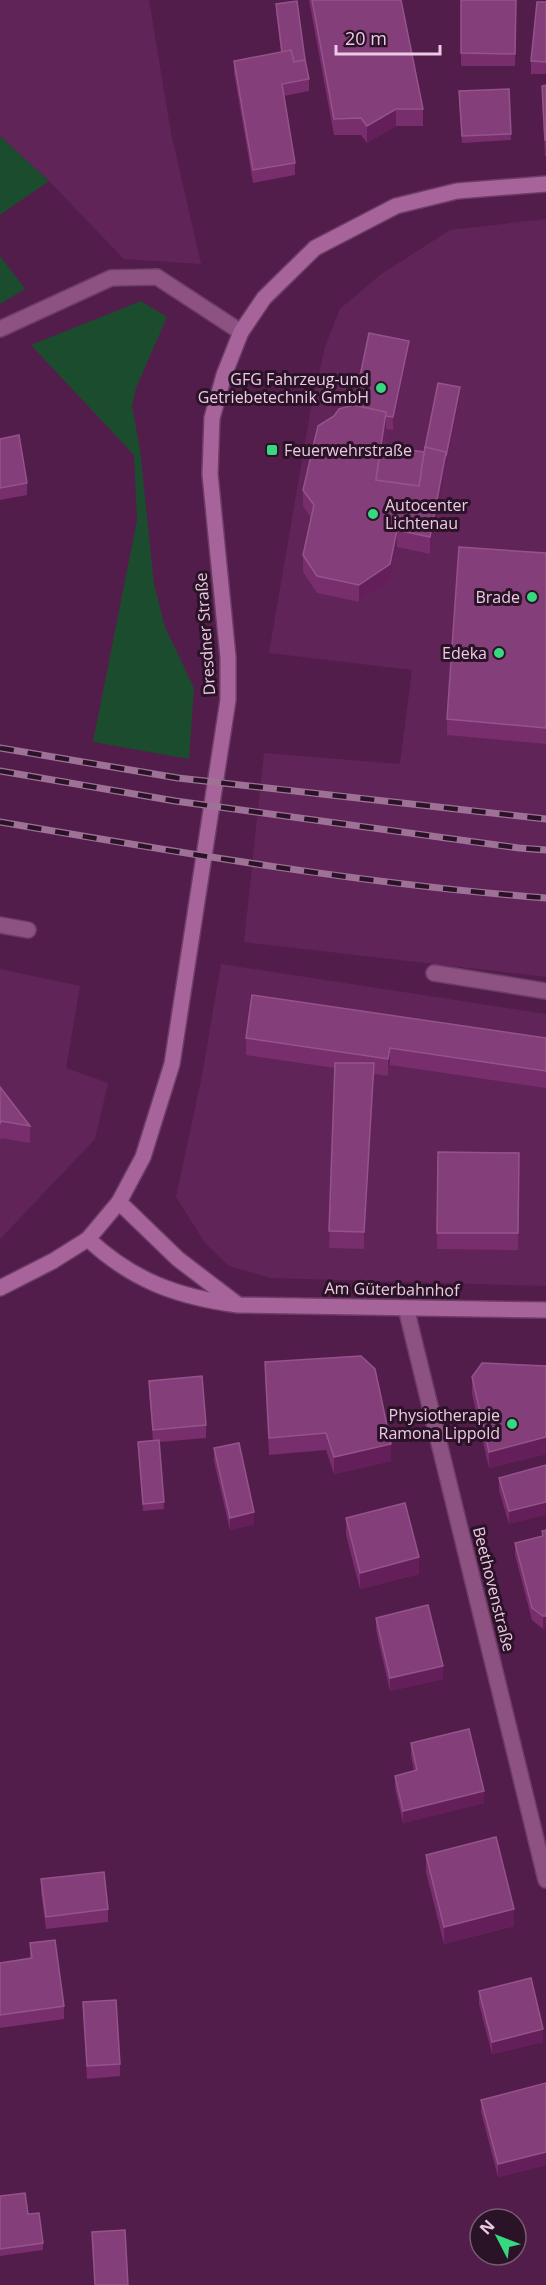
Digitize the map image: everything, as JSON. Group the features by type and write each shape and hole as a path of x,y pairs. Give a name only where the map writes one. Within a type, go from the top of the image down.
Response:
{"main road":[{"name":"Dresdner Straße","path":"0,1288 53,1261 88,1239 119,1202 143,1157 172,1064 228,700 228,657 210,474 212,418 224,375 241,332 264,298 315,248 396,206 457,191 546,184"},
{"path":"119,1202 178,1259 238,1305"},
{"name":"Am Güterbahnhof","path":"88,1239 108,1257 145,1281 203,1300 238,1305 546,1310"}],"street":[{"path":"0,329 111,278 158,277 241,332"},
{"path":"0,925 28,930"},
{"path":"434,973 546,991"},
{"name":"Beethovenstraße","path":"406,1308 546,1880"}],"shaded area":[{"path":"0,0 149,0 171,133 201,264 124,259 49,181 0,136"},
{"path":"546,219 546,977 244,942 264,753 400,764 412,670 269,653 311,408 325,347 340,309 380,275 450,230"},
{"path":"221,964 546,1014 546,1286 271,1278 229,1266 205,1243 176,1197 202,1076"},
{"path":"0,969 80,986 66,1068 108,1083 95,1139 0,1239"}],"green space":[{"path":"0,136 49,181 0,215"},
{"path":"0,256 25,289 0,304"},
{"path":"141,301 167,317 136,388 132,406 140,449 154,584 165,627 194,688 189,759 93,742 137,520 134,455 31,345"}],"building":[{"path":"312,0 401,0 423,109 396,109 367,126 361,118 334,119"},
{"path":"461,0 516,0 515,54 461,53"},
{"path":"297,1 305,60 294,62 291,50 282,52 276,4"},
{"path":"537,2 546,2 546,62 531,61"},
{"path":"291,50 294,62 305,60 309,79 282,84 295,163 253,170 234,61"},
{"path":"546,85 546,140 545,140 542,86"},
{"path":"509,89 511,134 462,136 459,91"},
{"name":"GFG Fahrzeug-und Getriebetechnik GmbH","path":"369,333 409,341 393,417 386,416 386,412 354,405"},
{"path":"438,383 460,387 446,456 446,452 425,448"},
{"name":"Autocenter Lichtenau","path":"353,405 386,412 376,480 419,486 425,447 446,452 430,537 397,530 390,564 359,585 317,576 303,555 314,505 303,490 318,426 334,416 339,409"},
{"path":"19,435 27,483 0,488 0,439"},
{"path":"381,446 424,452 419,486 376,480"},
{"name":"Edeka","path":"459,547 546,553 546,728 447,719"},
{"path":"252,995 546,1038 546,1071 390,1048 388,1059 246,1038"},
{"path":"335,1063 374,1063 364,1232 329,1231"},
{"path":"0,1087 30,1126 1,1121 0,1124"},
{"path":"438,1152 519,1153 518,1233 437,1233"},
{"path":"361,1356 375,1369 391,1444 334,1457 326,1433 269,1438 265,1362"},
{"name":"Physiotherapie Ramona Lippold","path":"482,1363 546,1366 546,1437 489,1452 472,1377"},
{"path":"202,1376 206,1425 153,1430 149,1381"},
{"path":"159,1440 164,1502 143,1504 138,1442"},
{"path":"239,1443 254,1512 230,1518 214,1448"},
{"path":"546,1465 546,1502 509,1511 499,1478"},
{"path":"405,1503 419,1557 360,1573 346,1518"},
{"path":"546,1530 546,1616 543,1616 532,1608 515,1543 543,1536 542,1531"},
{"path":"428,1605 443,1666 390,1678 376,1618"},
{"path":"469,1729 484,1791 403,1811 395,1776 417,1770 411,1743"},
{"path":"496,1837 514,1909 444,1927 426,1855"},
{"path":"104,1872 108,1909 46,1917 41,1879"},
{"path":"55,1940 64,2006 0,2015 0,1963 32,1958 30,1943"},
{"path":"531,1978 543,2029 492,2042 479,1991"},
{"path":"116,2000 120,2064 87,2066 83,2002"},
{"path":"546,2083 546,2152 498,2164 481,2100"},
{"path":"25,2193 28,2214 39,2213 43,2243 0,2249 0,2196"},
{"path":"125,2230 128,2285 95,2285 92,2232"}],"railway":[{"path":"0,748 178,778 546,819"},
{"path":"0,771 175,801 546,850"},
{"path":"0,822 341,876 546,898"}],"place":[{"name":"GFG Fahrzeug-und Getriebetechnik GmbH","path":"381,388"},
{"name":"Feuerwehrstraße","path":"272,450"},
{"name":"Autocenter Lichtenau","path":"373,514"},
{"name":"Brade","path":"532,597"},
{"name":"Edeka","path":"499,653"},
{"name":"Physiotherapie Ramona Lippold","path":"512,1424"}]}
